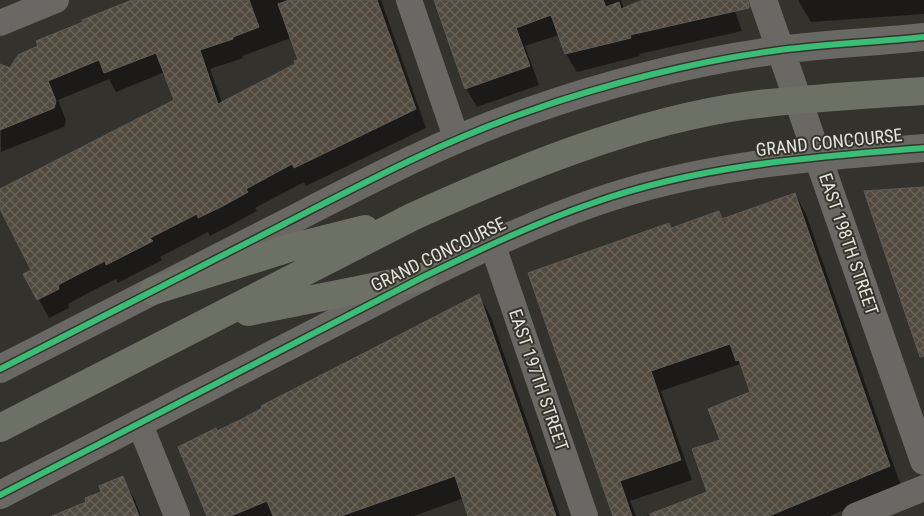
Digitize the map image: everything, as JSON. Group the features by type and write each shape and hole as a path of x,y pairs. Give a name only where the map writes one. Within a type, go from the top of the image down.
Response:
{"main road":[{"path":"0,428 412,217 538,164 650,127 750,105 924,91"},
{"path":"153,291 294,247 412,217"},
{"path":"215,318 423,276"}],"street":[{"path":"0,23 56,0"},
{"path":"409,0 457,140"},
{"name":"EAST 198TH STREET","path":"764,0 924,461"},
{"path":"0,369 389,170 524,113 599,89 662,73 781,50 924,38"},
{"name":"GRAND CONCOURSE","path":"0,495 423,276 492,244 594,202 652,185 760,164 818,156 924,148"},
{"name":"EAST 197TH STREET","path":"492,244 585,516"},
{"path":"139,422 176,516"},
{"path":"855,516 924,488"}],"building":[{"path":"132,0 249,0 259,27 233,37 233,39 200,50 218,104 295,64 294,61 298,60 278,4 289,0 377,0 416,109 294,168 292,164 246,189 248,192 223,206 198,218 197,214 150,238 153,241 106,265 105,261 58,285 59,289 37,300 23,274 31,270 0,209 0,189 174,100 156,53 104,73 99,60 48,81 56,101 54,108 0,130 0,64 10,68 18,55 38,46 36,41"},
{"path":"434,0 603,0 606,7 619,2 621,9 643,0 748,0 749,8 630,35 631,38 565,54 551,15 516,28 530,66 465,89"},
{"path":"924,187 924,356 920,357 864,191"},
{"path":"795,193 890,466 769,516 650,516 650,514 707,492 692,449 720,440 708,409 750,392 739,360 736,361 730,344 651,371 681,460 620,481 632,516 613,516 528,273 669,223 671,228 719,211 722,219"},
{"path":"479,294 556,516 468,516 455,476 341,516 273,516 267,501 231,516 207,516 178,447 216,428 217,431 242,419 262,408 261,406"},
{"path":"123,476 139,516 52,516 86,502 85,498 101,492 99,486"}],"cycle path":[{"path":"0,369 402,164 493,124 586,92 716,60 798,48 924,37"},
{"path":"0,495 423,277 507,237 571,211 633,190 715,171 798,159 924,148"}]}
